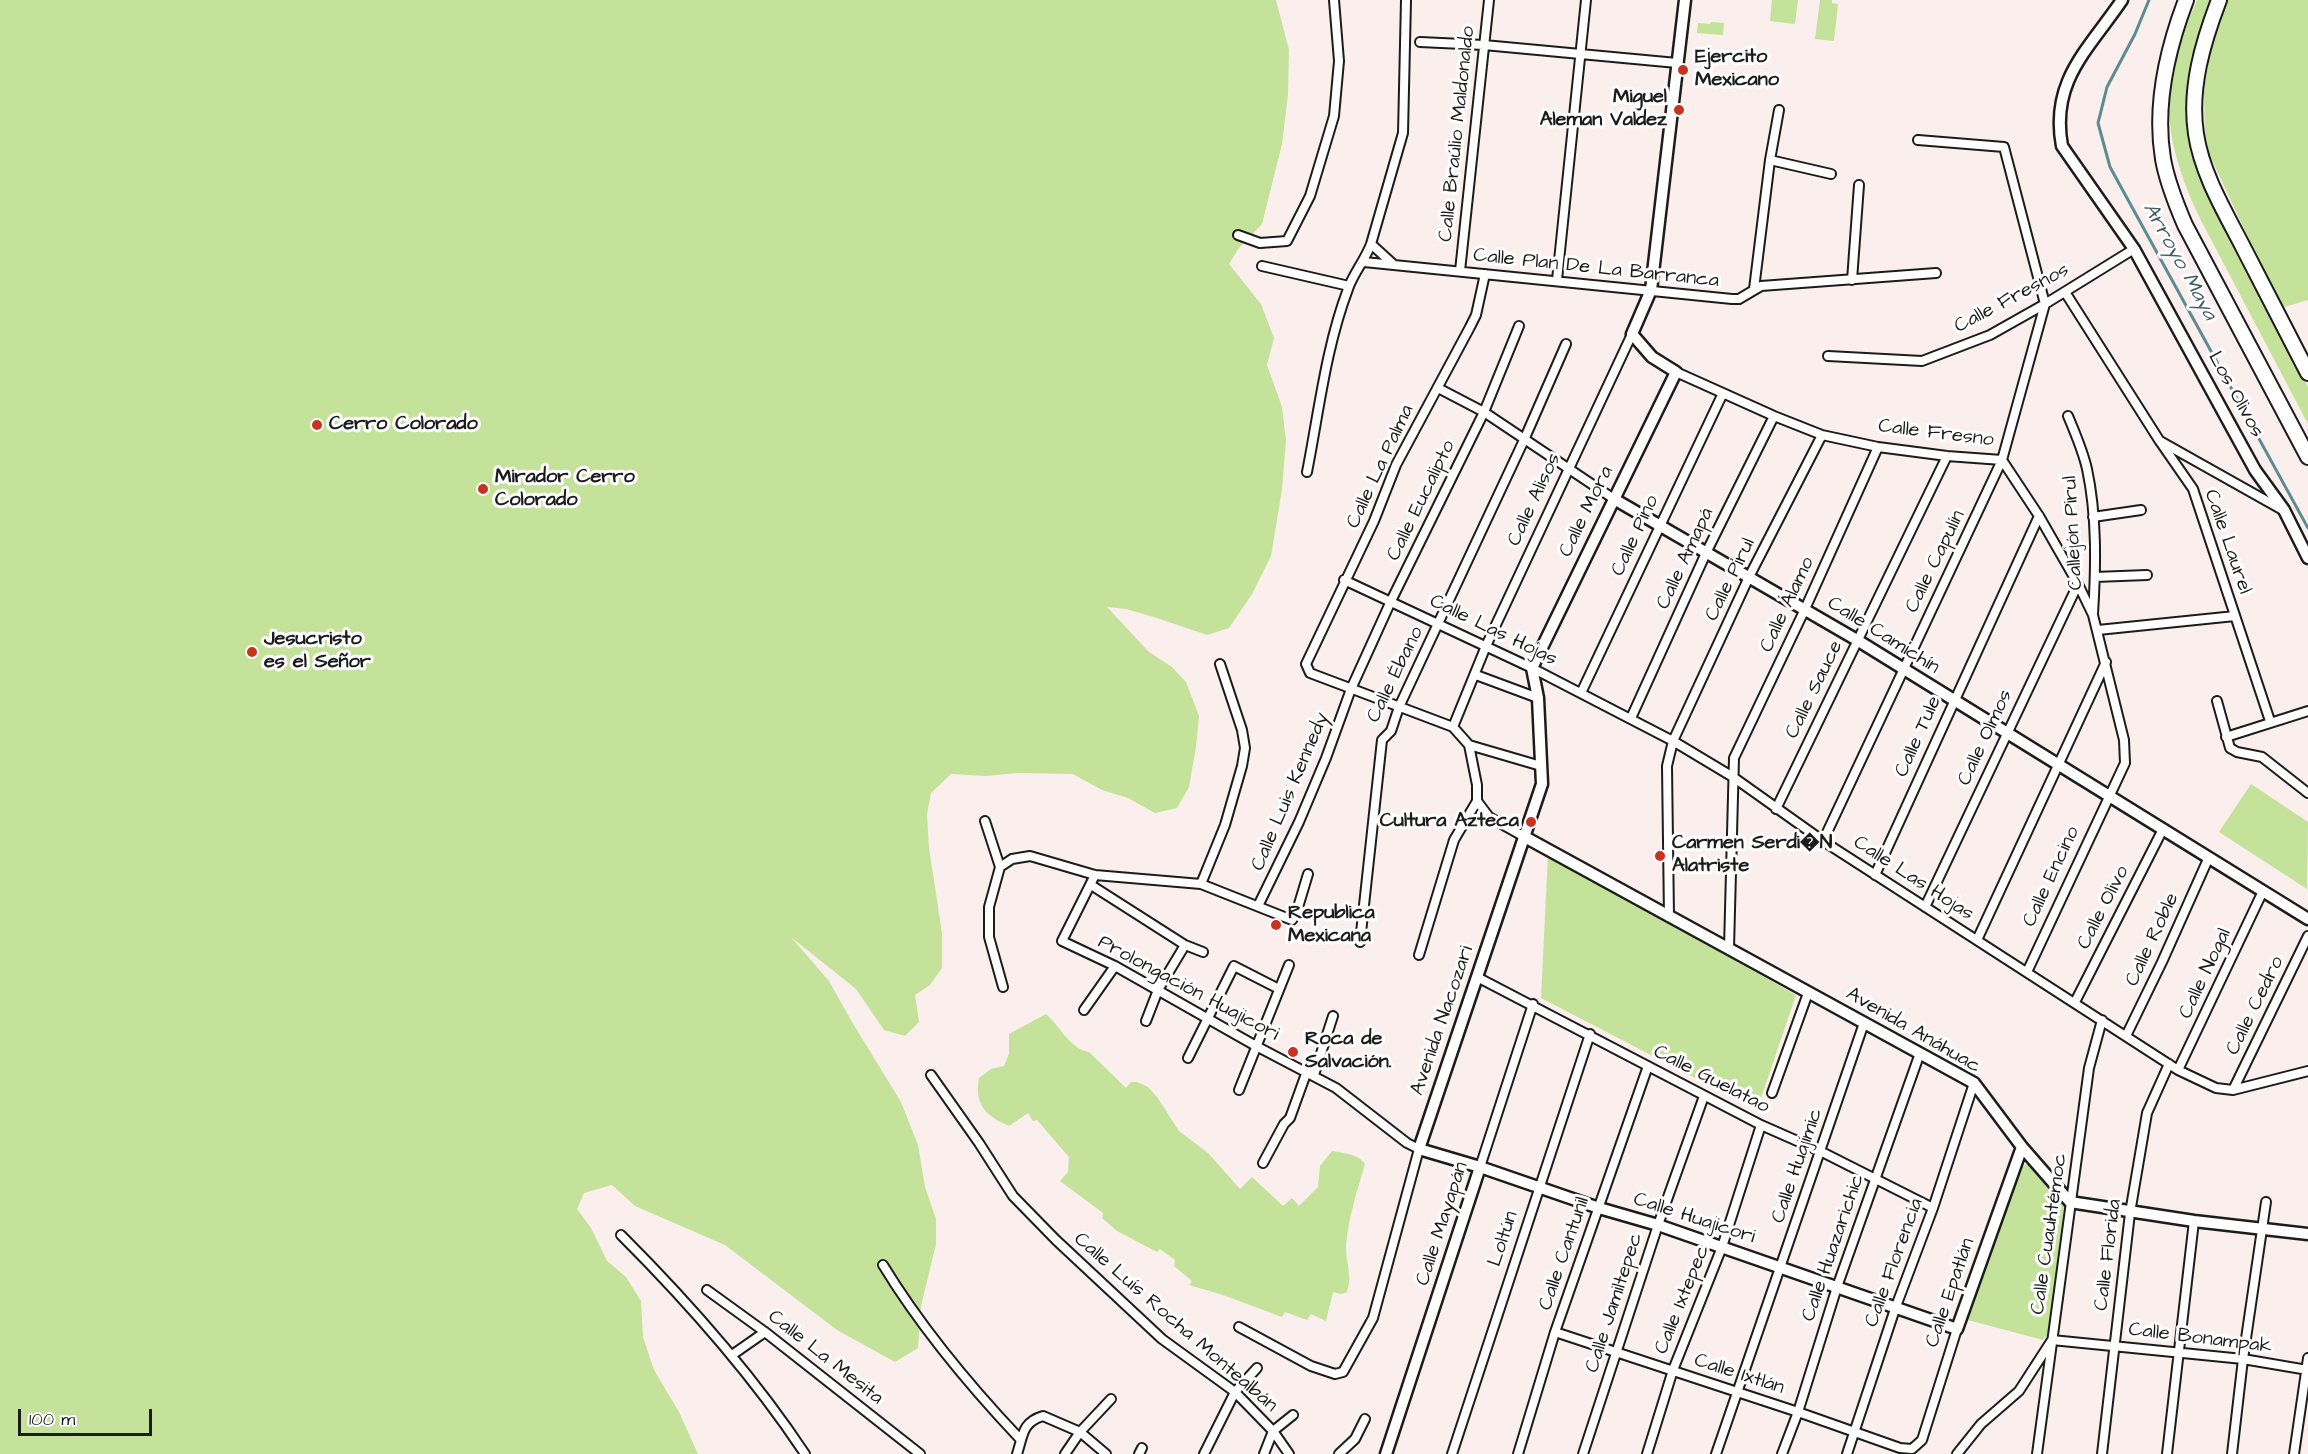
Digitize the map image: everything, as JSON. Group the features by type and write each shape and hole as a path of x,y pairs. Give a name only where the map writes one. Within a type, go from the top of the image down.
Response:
{"highway":[{"path":"2186,0 2167,61 2160,106 2163,158 2171,191 2185,225 2308,457"},
{"path":"2219,0 2205,39 2196,86 2196,132 2202,159 2220,203 2308,373"}],"street":[{"path":"1238,235 1260,243 1290,240 1310,196 1334,116 1339,61 1334,0"},
{"path":"1307,472 1332,337 1349,286 1364,262 1371,244 1403,133 1406,0"},
{"name":"Calle Braúlio Maldonaldo","path":"1460,271 1490,0"},
{"path":"1557,280 1586,0"},
{"name":"Calle Alisos","path":"1453,726 1476,675 1486,646 1651,290 1685,0"},
{"name":"Los Olivos","path":"2122,0 2080,58 2065,87 2059,111 2059,128 2066,154 2134,249 2255,470 2284,510 2308,558"},
{"path":"1420,42 1484,45 1677,63"},
{"path":"1754,289 1770,160 1779,110"},
{"path":"1918,140 2004,147 2045,304 2002,460"},
{"path":"1770,160 1832,174"},
{"path":"1852,280 1859,185"},
{"path":"1371,244 1393,264"},
{"name":"Calle Fresnos","path":"1828,356 1922,361 1990,335 2134,249"},
{"name":"Calle Plan De La Barranca","path":"1364,262 1732,299 1739,298 1761,286 1936,273"},
{"path":"1262,266 1349,286"},
{"name":"Calle La Palma","path":"1351,689 1310,674 1306,664 1374,521 1396,465 1476,315 1485,274"},
{"name":"Calle Laurel","path":"2065,292 2159,440 2193,489 2270,722"},
{"name":"Calle Eucalipto","path":"1351,689 1391,601 1484,412 1519,326"},
{"name":"Calle Fresno","path":"1632,334 1652,357 1676,372 1822,435 1878,447 2002,460 2039,516 2078,584 2098,630 2124,740 2125,763 2108,797"},
{"name":"Calle Ébano","path":"1360,942 1382,740 1390,731 1566,344"},
{"name":"Calle Mora","path":"1532,668 1676,372"},
{"name":"Calle Camichín","path":"1438,388 1484,412 1614,499 1857,640 2308,919"},
{"name":"Calle Pino","path":"1581,693 1723,393"},
{"name":"Calle Amapá","path":"1631,718 1706,553 1774,416"},
{"name":"Callejón Pirul","path":"2068,416 2087,467 2093,517 2095,578 2093,615"},
{"name":"Calle Pirul","path":"1673,741 1749,577 1822,435"},
{"path":"2159,440 2284,510"},
{"name":"Calle Álamo","path":"1733,777 1734,758 1805,609 1878,447"},
{"name":"Calle Sauce","path":"1776,809 1947,456"},
{"name":"Calle Capulín","path":"1823,841 2002,460"},
{"path":"2093,517 2141,510"},
{"name":"Calle Tule","path":"1875,875 2039,516"},
{"path":"2095,578 2147,575"},
{"name":"Calle Las Hojas","path":"1344,580 1532,668 1673,741 1733,777 1823,841 2178,1070 2216,1088 2233,1090 2308,1071"},
{"name":"Calle Olmos","path":"1925,907 2078,584"},
{"path":"2098,630 2235,616"},
{"path":"1977,940 2106,662"},
{"path":"1201,884 1225,825 1245,748 1242,730 1220,664"},
{"name":"Avenida Nacozari","path":"1239,1327 1311,1366 1335,1374 1343,1372 1373,1318 1419,1149 1542,784 1538,698 1532,668"},
{"name":"Calle Las Hojas","path":"1476,675 1538,698"},
{"path":"1351,689 1453,726 1469,745 1477,785 1477,801 1454,840 1419,955"},
{"name":"Calle Luis Kennedy","path":"1258,906 1299,822 1351,689"},
{"path":"2217,700 2226,737 2232,750 2262,757 2308,793"},
{"path":"2226,737 2308,711"},
{"path":"1669,916 1667,766 1673,741"},
{"path":"1469,745 1541,766"},
{"path":"1729,948 1733,777"},
{"name":"Calle Encino","path":"2027,972 2108,797"},
{"path":"1477,801 1489,817 1523,836"},
{"path":"985,821 1000,867 989,907 989,937 1002,987"},
{"name":"Calle Olivo","path":"2075,1002 2163,829"},
{"name":"Avenida Anáhuac","path":"1523,836 1974,1083 2022,1147 2070,1202"},
{"path":"1000,867 1012,859 1030,856 1095,875 1201,884 1292,920 1296,914 1308,874"},
{"name":"Calle Roble","path":"2126,1036 2209,857"},
{"name":"Prolongación Huajicori","path":"1095,875 1062,941 1115,966 1256,1046 1336,1088 1407,1143 1419,1149"},
{"path":"1091,885 1185,945 1203,952"},
{"name":"Calle Nogal","path":"2178,1070 2263,891"},
{"name":"Calle Cedro","path":"2233,1090 2308,936"},
{"path":"1146,1020 1158,990 1185,945"},
{"path":"1239,1090 1289,965"},
{"path":"1084,1010 1115,966"},
{"path":"1188,1058 1234,966 1279,989"},
{"name":"Calle Guelatao","path":"1477,977 1533,1004 1761,1125 1820,1151 1933,1208"},
{"path":"1772,1094 1808,993"},
{"name":"Calle Mayapán","path":"1386,1454 1533,1004"},
{"path":"1263,1163 1284,1124 1290,1118 1333,1016"},
{"name":"Calle Cuauhtémoc","path":"2038,1450 2089,1068 2102,1020"},
{"name":"Calle Huajimic","path":"1716,1454 1864,1023"},
{"name":"Loltún","path":"1452,1454 1590,1034"},
{"name":"Calle Huazarichic","path":"1782,1454 1798,1412 1837,1287 1920,1053"},
{"name":"Calle Florida","path":"2102,1454 2130,1213 2147,1113 2169,1064"},
{"name":"Calle Cantunil","path":"1518,1454 1556,1332 1648,1066"},
{"name":"Calle Luís Rocha Montealbán","path":"931,1075 979,1143 1013,1197 1162,1339 1235,1392 1273,1431 1288,1454"},
{"name":"Calle Florencia","path":"1848,1454 1895,1309 1933,1208 1974,1083"},
{"name":"Calle Jamiltepec","path":"1583,1454 1658,1225 1704,1096"},
{"name":"Calle Ixtepec","path":"1647,1454 1673,1370 1722,1247 1761,1125"},
{"name":"Calle Epatlán","path":"1912,1449 1922,1440 1957,1329 2022,1147"},
{"name":"Calle Huajicori","path":"1419,1149 1658,1225 1957,1329"},
{"path":"2070,1202 2130,1213 2308,1234"},
{"path":"2232,1454 2243,1359 2266,1202"},
{"path":"2167,1454 2194,1221"},
{"path":"621,1234 671,1285 732,1355 806,1454"},
{"path":"883,1265 910,1310 952,1365 1020,1439"},
{"name":"Calle La Mesita","path":"707,1290 765,1332 920,1454"},
{"path":"732,1355 765,1332"},
{"name":"Calle Ixtlán","path":"1556,1332 1798,1412 1855,1434 1900,1448 1912,1449"},
{"path":"1957,1454 1981,1424 2019,1392 2052,1340"},
{"name":"Calle Bonampak","path":"2052,1340 2243,1359 2307,1370"},
{"path":"2294,1454 2308,1358"},
{"path":"1204,1454 1235,1392 1257,1368"},
{"path":"1065,1454 1080,1432 1111,1400"},
{"path":"1264,1454 1273,1431 1293,1415"},
{"path":"1017,1454 1020,1439 1029,1422 1043,1416 1080,1432 1106,1454"},
{"path":"1339,1454 1355,1439 1365,1419"},
{"path":"2030,1454 2038,1450"}],"green space":[{"path":"0,0 1276,0 1289,50 1288,94 1282,144 1262,224 1238,249 1229,264 1261,304 1274,338 1267,365 1282,407 1286,441 1282,489 1271,556 1252,594 1229,628 1207,635 1126,609 1107,607 1149,652 1172,667 1186,682 1199,716 1189,787 1177,808 1155,813 1128,798 1102,790 1073,774 1018,773 985,776 951,774 931,793 927,814 929,848 942,933 942,968 930,985 915,995 919,1022 905,1036 884,1030 856,989 791,937 829,981 901,1102 918,1145 925,1187 936,1219 936,1244 921,1306 918,1348 895,1362 837,1330 725,1245 635,1206 612,1185 584,1193 577,1209 591,1228 607,1261 626,1277 641,1301 643,1337 654,1370 679,1412 698,1454 0,1454"},
{"path":"1772,0 1798,0 1795,24 1770,21"},
{"path":"1820,0 1832,0 1832,3 1838,4 1834,41 1815,39"},
{"path":"2197,0 2214,0 2191,58 2187,103 2189,129 2210,191 2308,387 2308,424 2205,228 2187,189 2174,149 2169,107 2173,65"},
{"path":"2225,0 2308,0 2308,300 2281,308 2205,145 2204,88 2214,33"},
{"path":"1711,22 1724,23 1723,35 1697,33 1698,23 1710,24"},
{"path":"2251,784 2308,822 2307,889 2219,832"},
{"path":"1548,855 1796,995 1757,1110 1541,998"},
{"path":"1046,1014 1071,1042 1089,1052 1126,1088 1131,1082 1148,1087 1179,1131 1208,1153 1240,1189 1252,1177 1283,1206 1292,1198 1299,1206 1318,1187 1320,1166 1332,1151 1350,1154 1365,1164 1351,1214 1346,1244 1349,1286 1347,1292 1341,1294 1333,1292 1326,1321 1311,1314 1307,1320 1285,1312 1282,1317 1189,1285 1192,1281 1174,1266 1175,1260 1160,1249 1157,1252 1117,1231 1102,1218 1103,1213 1060,1181 1068,1172 1069,1157 1037,1120 1033,1121 1028,1113 1009,1126 988,1114 978,1095 979,1078 991,1069 1004,1066 1009,1054 1009,1034"},
{"path":"2029,1164 2065,1208 2049,1333 2043,1340 1968,1320 2022,1167"}],"waterway":[{"name":"Arroyo Maya","path":"2149,0 2135,34 2107,87 2098,123 2110,167 2308,528"}],"place":[{"name":"Ejercito Mexicano","path":"1683,70"},
{"name":"Miguel Aleman Valdez","path":"1679,110"},
{"name":"Cerro Colorado","path":"317,425"},
{"name":"Mirador Cerro Colorado","path":"483,489"},
{"name":"Jesucristo es el Señor","path":"252,652"},
{"name":"Cultura Azteca","path":"1531,822"},
{"name":"Carmen Serdi�N Alatriste","path":"1660,856"},
{"name":"Republica Mexicana","path":"1276,925"},
{"name":"Roca de Salvación.","path":"1293,1052"}]}
